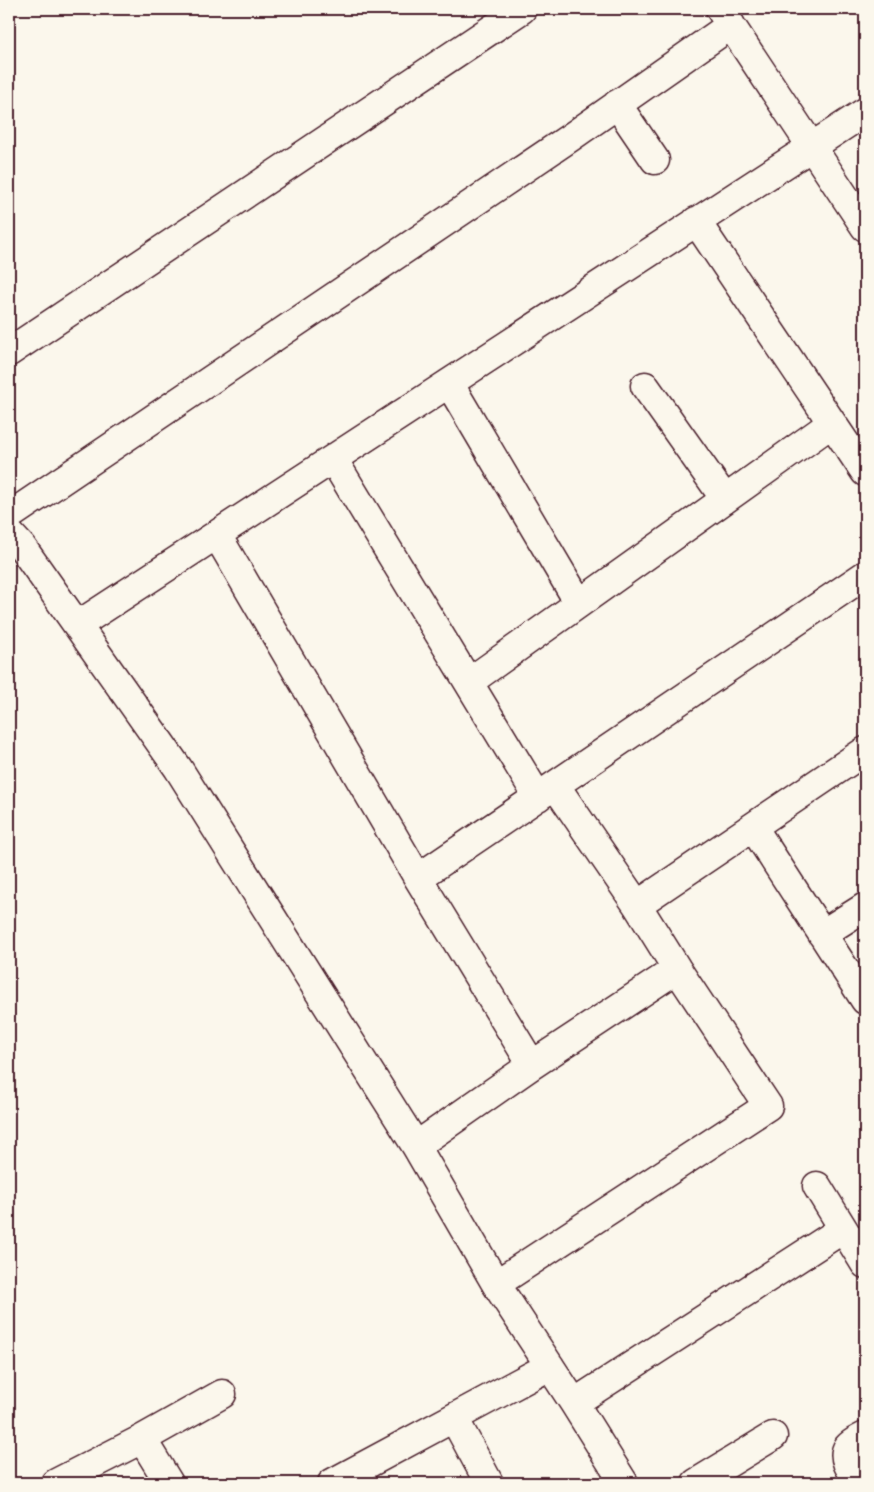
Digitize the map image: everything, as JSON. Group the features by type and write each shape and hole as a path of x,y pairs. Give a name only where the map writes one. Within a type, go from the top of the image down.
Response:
{"street":[{"path":"9,352 522,9"},
{"path":"9,516 571,137 617,104 725,17 865,227"},
{"path":"617,104 655,160"},
{"path":"78,625 696,220 865,112"},
{"path":"696,220 865,472"},
{"path":"449,383 579,603"},
{"path":"646,386 725,500"},
{"path":"468,682 832,422"},
{"path":"332,459 468,682 546,791 637,905 768,1106 496,1284"},
{"path":"9,533 22,547 178,768 416,1146 496,1284 574,1402 624,1483"},
{"path":"217,535 418,878 532,1065"},
{"path":"418,878 865,575"},
{"path":"637,905 865,751"},
{"path":"753,827 865,1000"},
{"path":"822,934 865,906"},
{"path":"416,1146 532,1065 677,969"},
{"path":"818,1186 865,1264"},
{"path":"574,1402 843,1229"},
{"path":"332,1483 550,1366"},
{"path":"56,1483 142,1439 222,1394"},
{"path":"454,1418 489,1483"},
{"path":"696,1483 773,1436"},
{"path":"860,1483 846,1460 846,1452 849,1446 865,1436"},
{"path":"142,1439 169,1483"}]}
